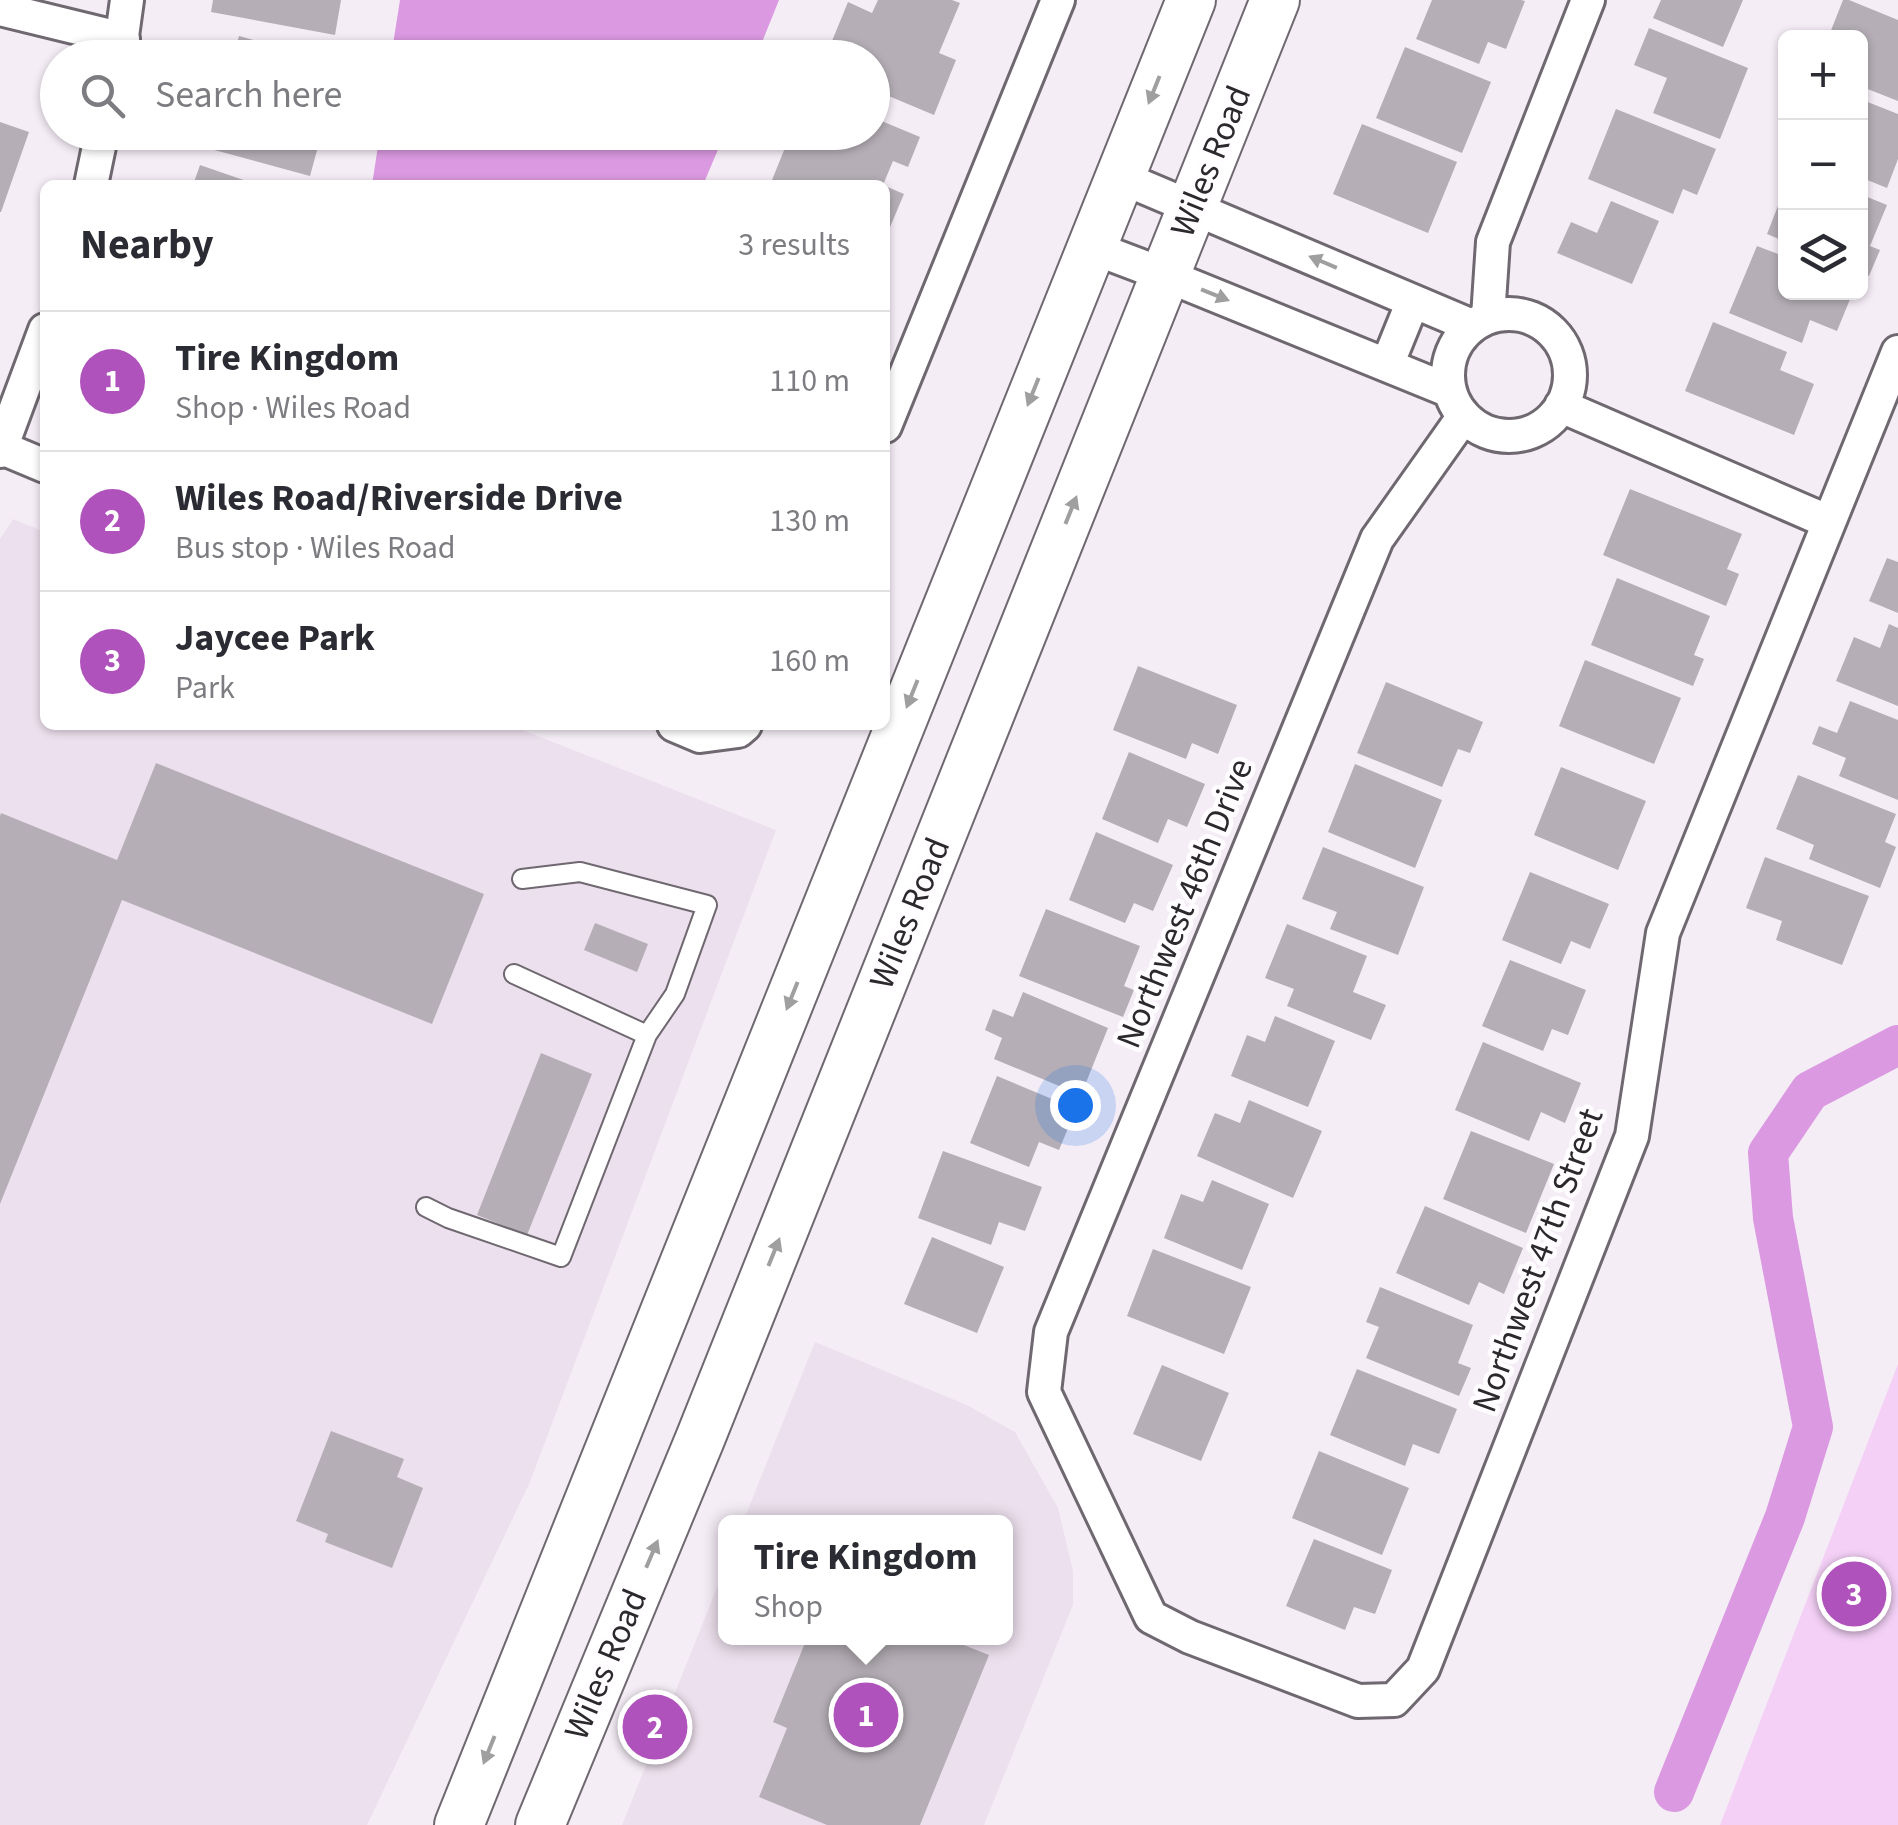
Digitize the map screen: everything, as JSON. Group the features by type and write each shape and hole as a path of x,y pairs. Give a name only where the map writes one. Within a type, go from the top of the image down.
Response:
{"main road":[{"path":"459,1825 1191,0"},
{"name":"Wiles Road","path":"540,1825 700,1439 1275,0"}],"street":[{"path":"121,40 127,0"},
{"path":"890,414 1058,0"},
{"path":"1480,322 1492,242 1588,0"},
{"path":"0,9 95,40"},
{"path":"92,180 98,150"},
{"path":"1120,177 1413,301 1480,322"},
{"path":"1091,248 1165,274 1387,365 1457,403 1479,428 1496,434 1515,436 1533,430 1561,406 1570,370 1566,352 1542,323 1525,316 1506,314 1480,322 1460,339 1452,354 1448,373 1457,403"},
{"path":"1387,365 1413,301"},
{"path":"40,344 1,449 40,464"},
{"name":"Northwest 47th Street","path":"1190,1637 1358,1702 1394,1700 1423,1669 1632,1136 1663,933 1898,352"},
{"name":"Northwest 46th Drive","path":"1190,1637 1150,1617 1044,1392 1051,1332 1376,539 1457,403"},
{"path":"1561,406 1829,522"},
{"path":"686,730 700,736 731,730"}],"lane":[{"path":"426,1207 561,1257 647,1035 675,994 706,905 580,872 522,880"},
{"path":"514,974 647,1035"}],"shaded area":[{"path":"400,0 779,0 763,40 394,40"},
{"path":"377,150 718,150 705,180 373,180"},
{"path":"13,519 40,530 40,730 523,730 776,830 530,1482 367,1825 0,1825 0,539"},
{"path":"815,1342 967,1405 1015,1432 1058,1508 1073,1571 1073,1605 984,1825 622,1825 718,1585 718,1645 1013,1645 1013,1515 746,1515"},
{"path":"1898,1364 1898,1825 1720,1825"}],"building":[{"path":"213,0 341,0 335,35 211,12"},
{"path":"878,0 960,3 939,53 956,60 934,115 890,97 890,40 832,40 848,2 872,13"},
{"path":"1432,0 1525,1 1506,49 1488,42 1479,64 1416,39"},
{"path":"1661,0 1743,0 1723,47 1653,18"},
{"path":"1843,0 1898,20 1898,101 1868,89 1868,30 1831,30"},
{"path":"1649,28 1748,68 1720,139 1653,113 1667,78 1634,65"},
{"path":"1405,47 1491,82 1462,153 1376,118"},
{"path":"1868,102 1898,114 1898,159 1887,188 1868,180"},
{"path":"1616,109 1716,149 1697,195 1683,189 1673,214 1588,179"},
{"path":"0,122 29,132 1,212 0,212"},
{"path":"890,124 920,137 908,167 893,161 885,180 772,180 784,150 890,150"},
{"path":"1362,124 1457,162 1428,233 1333,194"},
{"path":"214,150 317,150 310,176"},
{"path":"200,165 243,180 195,180"},
{"path":"890,188 904,194 890,227"},
{"path":"1868,197 1887,205 1870,246 1880,250 1869,276"},
{"path":"1611,201 1659,221 1632,284 1557,253 1571,222 1597,233"},
{"path":"1778,206 1778,239 1767,234"},
{"path":"1757,246 1778,254 1778,300 1850,300 1837,331 1810,320 1802,343 1729,313"},
{"path":"1713,322 1787,352 1780,370 1814,384 1794,435 1685,391"},
{"path":"1630,489 1742,534 1727,569 1739,574 1726,606 1603,555"},
{"path":"1887,558 1898,562 1898,613 1869,601"},
{"path":"1617,578 1710,616 1694,655 1704,659 1693,686 1591,645"},
{"path":"1889,624 1898,628 1898,706 1836,681 1854,637 1880,648"},
{"path":"1585,660 1681,698 1654,764 1559,726"},
{"path":"1138,666 1237,705 1218,754 1192,743 1186,759 1113,730"},
{"path":"1386,682 1483,722 1470,753 1458,749 1442,787 1357,753"},
{"path":"1850,701 1898,720 1898,800 1839,776 1846,758 1812,744 1819,726 1837,733"},
{"path":"1129,752 1205,784 1187,827 1168,819 1158,843 1102,819"},
{"path":"156,763 484,894 432,1024 122,900 0,1204 1,813 117,860"},
{"path":"1355,764 1442,800 1415,868 1328,832"},
{"path":"1561,767 1646,801 1618,870 1534,835"},
{"path":"1798,775 1896,814 1885,842 1896,847 1880,888 1809,859 1814,845 1776,829"},
{"path":"1096,832 1173,865 1153,911 1134,903 1125,923 1069,900"},
{"path":"1323,847 1424,887 1398,955 1330,929 1337,912 1302,899"},
{"path":"1765,857 1869,896 1842,965 1776,940 1782,921 1746,908"},
{"path":"1530,872 1609,904 1590,949 1571,941 1561,964 1502,940"},
{"path":"1046,909 1140,946 1124,986 1134,990 1123,1017 1019,976"},
{"path":"595,923 648,944 637,972 584,950"},
{"path":"1287,924 1367,956 1353,992 1386,1005 1371,1040 1287,1006 1294,989 1265,978"},
{"path":"1510,960 1586,990 1568,1035 1552,1029 1543,1051 1482,1026"},
{"path":"1023,992 1108,1028 1081,1095 994,1059 1002,1038 985,1030 993,1009 1013,1017"},
{"path":"1275,1016 1335,1041 1308,1107 1231,1076 1247,1035 1265,1042"},
{"path":"1483,1042 1581,1083 1565,1123 1541,1112 1529,1141 1455,1110"},
{"path":"541,1053 592,1074 527,1235 477,1215"},
{"path":"997,1076 1076,1109 1059,1150 1039,1142 1029,1167 970,1143"},
{"path":"1249,1100 1322,1131 1293,1198 1197,1156 1215,1113 1240,1123"},
{"path":"1471,1131 1554,1164 1526,1233 1443,1199"},
{"path":"943,1151 1042,1187 1025,1231 999,1222 991,1245 918,1218"},
{"path":"1212,1180 1269,1204 1242,1270 1164,1238 1181,1194 1203,1202"},
{"path":"1425,1206 1523,1248 1504,1294 1479,1282 1469,1305 1396,1273"},
{"path":"932,1237 1004,1267 977,1333 904,1304"},
{"path":"1153,1249 1251,1287 1224,1354 1127,1316"},
{"path":"1380,1287 1473,1325 1458,1363 1471,1368 1459,1396 1366,1358 1379,1327 1366,1322"},
{"path":"1162,1365 1229,1393 1201,1461 1133,1434"},
{"path":"1357,1369 1457,1409 1439,1454 1413,1444 1405,1466 1330,1435"},
{"path":"331,1431 404,1459 397,1477 423,1488 392,1568 325,1542 328,1534 296,1521"},
{"path":"1319,1451 1409,1488 1382,1555 1292,1518"},
{"path":"1314,1539 1392,1570 1375,1614 1354,1607 1345,1630 1286,1606"},
{"path":"804,1645 964,1645 989,1655 920,1825 827,1825 759,1797 787,1728 773,1722"}],"waterway":[{"path":"1674,1792 1785,1517 1813,1427 1773,1218 1768,1153 1810,1091 1898,1045"}],"place":[{"name":"Jaycee Park","path":"1854,1594"},
{"name":"Tire Kingdom","path":"866,1715"},
{"name":"Wiles Road/Riverside Drive","path":"655,1727"}]}
